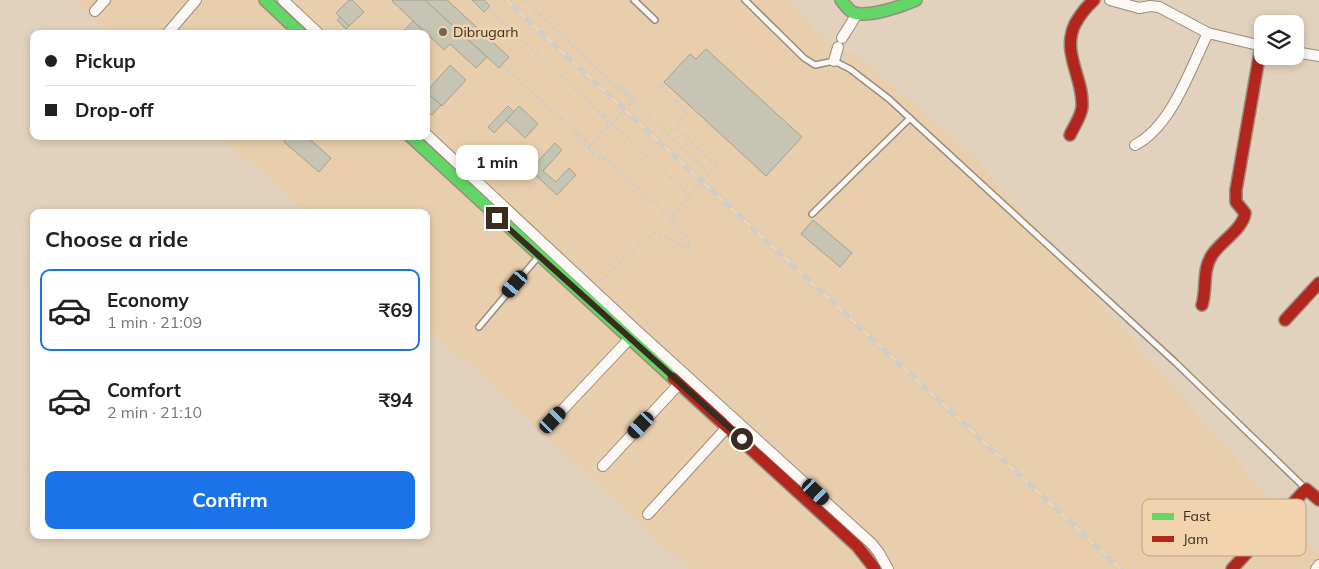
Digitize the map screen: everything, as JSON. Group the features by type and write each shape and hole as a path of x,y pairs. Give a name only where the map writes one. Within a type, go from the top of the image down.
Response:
{"street":[{"path":"95,11 105,0"},
{"path":"170,30 196,0"},
{"path":"265,0 297,30"},
{"path":"283,0 315,30"},
{"path":"840,0 849,10 857,14 868,14 916,0"},
{"path":"1070,135 1081,114 1083,98 1071,56 1069,40 1078,18 1087,4 1094,0"},
{"path":"1110,0 1139,8 1159,7 1208,33 1254,44"},
{"path":"834,61 840,43 857,14"},
{"path":"1135,145 1154,132 1165,117 1208,33"},
{"path":"1304,54 1319,56"},
{"path":"1202,305 1206,288 1207,264 1244,220 1245,213 1236,202 1236,190 1259,65"},
{"path":"430,138 543,251 592,289 679,384 731,422 856,546 875,569"},
{"path":"415,140 543,251 731,422 872,544 879,552 888,569"},
{"path":"1285,320 1319,283"},
{"path":"553,420 634,334"},
{"path":"603,466 679,384"},
{"path":"648,514 731,422"},
{"path":"1297,499 1306,489 1319,500"},
{"path":"1232,569 1244,556"},
{"path":"1316,569 1319,565"}],"lane":[{"path":"634,0 655,20"},
{"path":"745,0 804,58 815,65 834,61 850,69 889,99 1176,363 1306,489"},
{"path":"812,214 910,118"},
{"path":"479,327 543,251"}],"path":[{"path":"524,0 710,174"},
{"path":"488,8 690,196"},
{"path":"502,65 668,215 689,240 690,245 688,249 658,233 650,235 592,289"},
{"path":"668,85 660,86 688,113 676,128 716,166 675,212 673,222"},
{"path":"588,148 635,99 621,86 619,89"},
{"path":"599,111 598,113 610,125"},
{"path":"577,134 575,136 601,160 603,158"}],"shaded area":[{"path":"73,0 789,0 819,35 858,56 974,157 1270,499 1142,499 1142,556 1306,556 1306,540 1319,555 1319,569 690,569 430,329 430,209 302,209 226,140 430,140 430,30 106,30"}],"building":[{"path":"349,0 352,0 364,12 349,26 336,13"},
{"name":"Dibrugarh","path":"425,0 487,57 476,68 450,44 444,50 430,37 430,30 423,30 392,1"},
{"path":"425,0 447,0 509,57 499,68"},
{"path":"472,0 484,0 490,6 484,12"},
{"path":"340,17 349,26 346,29 337,20"},
{"path":"413,21 423,30 405,30"},
{"path":"706,49 802,137 766,176 664,82 690,54 696,59"},
{"path":"450,65 466,80 442,106 430,96 430,88"},
{"path":"430,95 441,105 432,115 430,113"},
{"path":"508,106 514,112 494,133 488,127"},
{"path":"519,106 538,124 525,138 506,120"},
{"path":"286,140 311,140 331,158 319,172 284,142"},
{"path":"555,143 562,150 543,171 556,182 569,168 576,175 557,195 530,170"},
{"path":"813,220 852,253 840,267 801,234"}],"railway":[{"path":"506,0 1121,569"}],"traffic: fast":[{"path":"265,0 297,30"},
{"path":"841,0 852,12 858,14 884,11 916,0"},
{"path":"414,140 673,378"}],"traffic: jam":[{"path":"1070,135 1079,118 1082,107 1082,96 1070,45 1071,35 1079,17 1094,0"},
{"path":"1202,305 1209,261 1216,250 1236,230 1245,213 1236,202 1236,190 1258,65"},
{"path":"1285,320 1319,283"},
{"path":"673,378 857,546 875,569"},
{"path":"1297,499 1306,489 1319,500"},
{"path":"1232,569 1244,556"}],"place":[{"name":"Dibrugarh","path":"443,32"}],"route":[{"path":"497,218 742,439"}]}
